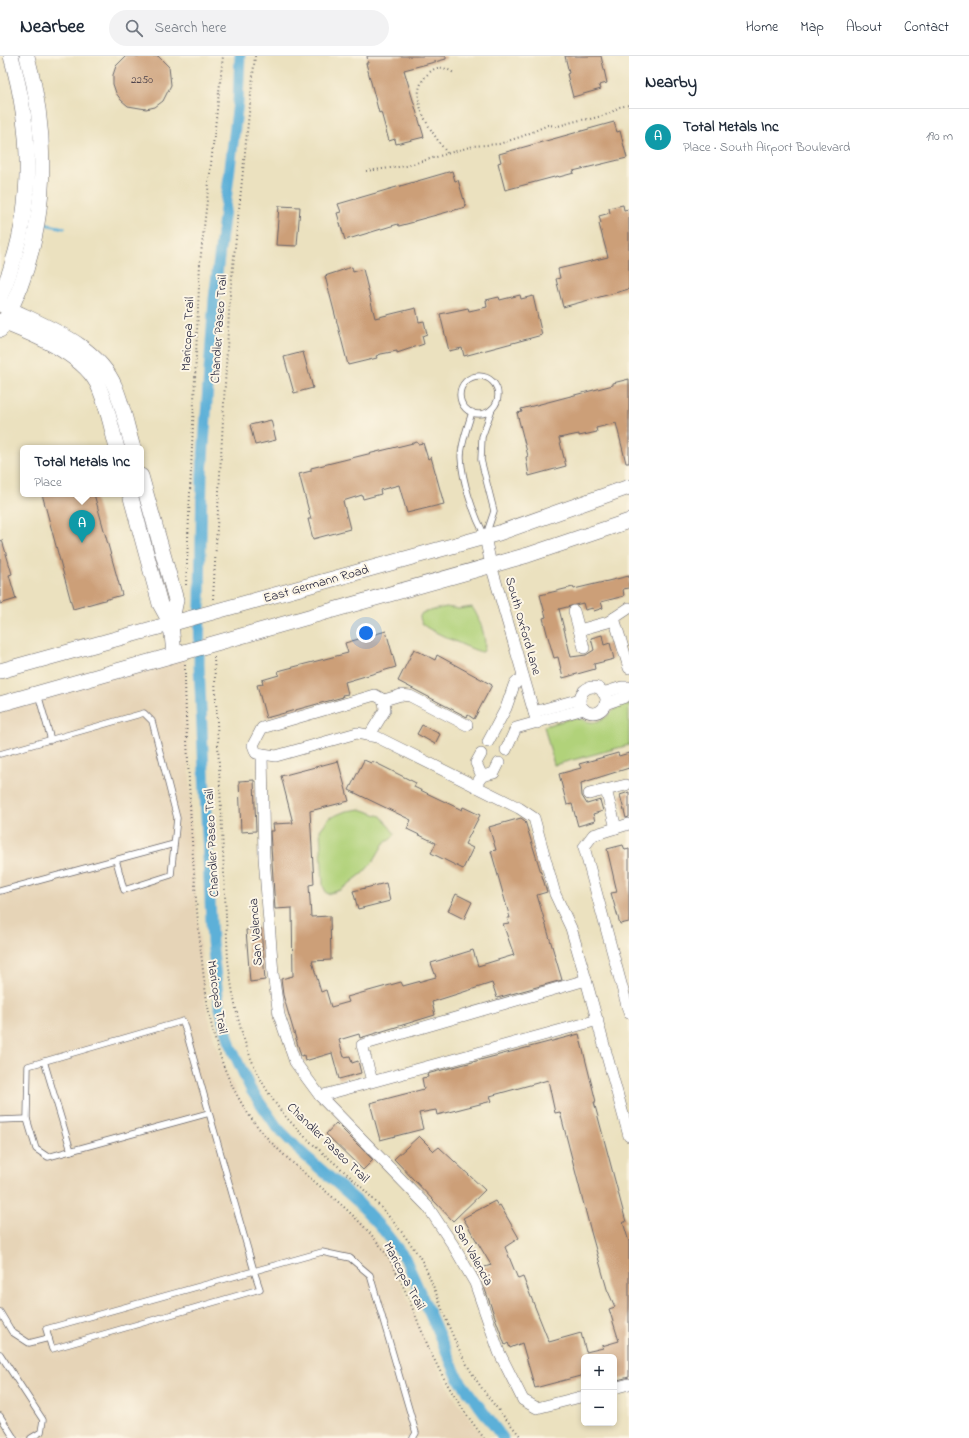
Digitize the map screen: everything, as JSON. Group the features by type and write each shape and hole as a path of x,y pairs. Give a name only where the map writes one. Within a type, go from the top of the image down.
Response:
{"main road":[{"path":"0,297 16,254 22,230 28,176 24,107 11,56"},
{"path":"3,317 18,290 31,252 37,224 42,183 40,111 27,56"},
{"path":"3,317 70,340 86,350 97,360 107,372 115,386 132,445"},
{"path":"3,317 59,348 88,369 103,396 115,441 128,430"},
{"path":"144,487 176,600 181,656"},
{"name":"East Germann Road","path":"0,671 178,622 210,609 485,537 629,487"},
{"path":"131,497 160,604 178,622"},
{"path":"0,704 212,649 565,544 629,521"}],"street":[{"name":"South Oxford Lane","path":"485,537 491,565 535,717"},
{"path":"579,630 608,622 629,608"},
{"path":"574,611 584,648"},
{"path":"614,618 629,668"},
{"path":"488,742 506,708 514,685 523,676"},
{"path":"603,693 622,687 629,687"},
{"path":"605,704 603,693 596,688 588,689 581,695 582,704 591,713 596,713 603,708 605,704 625,697 629,693"},
{"name":"San Valencia","path":"384,700 374,695 262,728 253,745 256,753 262,754 264,857 273,974 279,1015 295,1062 320,1096 428,1207 453,1245 475,1284 499,1352 523,1400 537,1408 581,1397"},
{"path":"369,736 385,710 384,700 401,695 410,696 467,725"},
{"path":"506,750 516,728 535,717 582,704"},
{"path":"497,725 513,734"},
{"path":"262,754 276,756 357,733 376,737 519,808 534,818 555,894 571,928 598,1020 629,1136"},
{"path":"481,754 476,763 482,776"},
{"path":"475,786 482,776 494,772 499,763"},
{"path":"589,794 626,785"},
{"path":"606,790 616,828"},
{"path":"629,824 593,836 584,847 629,1013"},
{"path":"372,1081 362,1045 586,980"},
{"path":"320,1096 598,1020"},
{"path":"617,1387 629,1384"}],"lane":[{"path":"485,537 494,511 481,460 482,437 492,409 497,400 497,390 490,379 477,376 466,381 460,393 463,405 472,412 482,414 492,409"},
{"path":"472,412 461,456 463,474 475,513 485,537"},
{"path":"38,693 51,740"},
{"path":"0,754 144,713 152,721 176,818 171,875 124,890 116,860"},
{"path":"0,891 174,844"},
{"path":"209,1113 48,1157 36,1149 27,1119 28,1066 183,1021 254,1271 260,1290 52,1349 46,1329 254,1271 322,1252 350,1258 370,1275 416,1433 413,1438"},
{"path":"44,1061 71,1151"},
{"path":"0,1120 27,1119"},
{"path":"0,1312 12,1332 29,1343 49,1338"},
{"path":"0,1354 43,1420 41,1432 31,1438"},
{"path":"0,1416 14,1438"}],"path":[{"name":"Maricopa Trail","path":"186,586 200,263 223,56"},
{"name":"Chandler Paseo Trail","path":"210,609 230,295 255,56"},
{"path":"448,152 430,131 421,110 418,87 421,81 434,69 445,68 454,73"},
{"path":"366,171 426,162 448,152 473,146 499,144 523,136 548,125 558,126 590,119 609,114 619,107 629,105"},
{"name":"Chandler Paseo Trail","path":"212,649 228,960 233,996 246,1047 255,1069 279,1108 295,1126 357,1183 415,1249 426,1270 456,1343 472,1375 484,1393 522,1438"},
{"name":"Maricopa Trail","path":"181,656 193,872 206,1005 214,1039 224,1067 248,1112 274,1145 362,1224 384,1252 404,1290 436,1364 453,1396 484,1438"}],"shaded area":[{"path":"185,651 193,864 206,1005 214,1039 227,1074 248,1112 274,1145 362,1224 384,1252 404,1290 436,1364 453,1396 484,1438 0,1438 0,702"}],"green space":[{"path":"446,607 459,609 472,607 478,617 484,636 485,648 483,652 445,637 426,627 422,623 420,616 422,613"},
{"path":"620,705 629,705 629,745 554,765 544,726 574,718 595,722 602,720"},
{"path":"360,809 381,816 395,834 391,839 384,843 373,862 363,873 341,890 327,894 323,886 320,830 329,818 346,811"}],"building":[{"path":"126,56 158,56 169,67 171,85 163,101 155,107 146,109 128,106 116,93 113,84 113,75 116,66"},
{"path":"367,56 446,56 446,59 404,70 424,137 396,144 395,139 389,141 381,112 379,113 366,63 368,63"},
{"path":"565,56 601,56 607,83 599,85 601,89 573,97 567,74 569,73"},
{"path":"614,122 617,132 620,131 627,158 505,190 498,163 501,162 499,154"},
{"path":"452,171 455,181 458,180 466,207 399,226 398,224 345,240 337,213 341,212 338,204"},
{"path":"623,205 624,210 629,209 629,289 563,307 556,279 560,278 558,269 608,257 599,224 601,223 599,216 610,213 609,208"},
{"path":"279,206 300,207 297,246 276,245"},
{"path":"352,267 353,272 363,269 375,318 416,308 419,322 424,321 427,334 422,336 424,344 397,353 397,351 381,354 376,356 377,358 348,365 325,276"},
{"path":"520,295 521,299 533,296 542,335 464,356 462,348 449,351 440,314 468,308 469,311 487,307 486,300 499,297 500,300"},
{"path":"303,352 313,388 294,393 284,357"},
{"path":"629,379 629,463 626,463 616,423 596,428 597,432 559,438 566,466 529,476 526,457 528,456 517,413 522,412 521,409 613,385 613,383"},
{"path":"271,420 276,440 255,445 250,425"},
{"path":"417,442 418,444 423,443 428,459 431,457 444,504 407,513 399,485 380,490 381,494 363,499 362,495 343,501 350,529 313,539 308,519 311,519 299,474 311,471 311,468"},
{"path":"43,497 95,497 122,595 73,609"},
{"path":"2,540 12,574 9,575 16,599 0,604 0,541"},
{"path":"629,576 629,588 623,589 624,596 601,602 603,608 594,611 593,608 585,610 583,603 559,609 571,657 586,655 594,650 591,638 602,635 604,645 610,643 614,659 594,664 595,669 563,678 558,657 554,658 548,637 543,618 546,617 540,595 573,587 574,589"},
{"path":"386,631 396,667 345,682 348,694 342,695 343,697 266,718 257,685 263,684 262,680 279,675 278,671 348,653 345,643"},
{"path":"414,649 435,660 437,655 492,685 474,719 468,715 467,717 398,681"},
{"path":"422,725 440,734 435,744 417,734"},
{"path":"618,753 619,756 629,753 629,768 581,783 582,796 587,804 600,800 603,811 593,814 595,821 578,826 572,804 567,805 559,774 581,768 579,764"},
{"path":"364,760 371,763 372,761 416,783 414,787 462,810 463,807 480,815 465,844 473,848 463,869 431,853 436,843 407,829 411,820 349,790"},
{"path":"338,761 349,801 310,811 314,884 309,885 311,917 330,916 331,960 312,961 321,992 326,990 331,1007 349,1002 347,997 401,982 403,986 436,977 431,963 473,950 478,966 514,955 503,924 509,923 507,918 510,918 491,851 496,850 489,827 521,818 525,821 547,892 537,895 562,980 497,998 492,983 432,1002 435,1015 360,1038 359,1034 339,1040 344,1057 350,1056 352,1063 358,1061 361,1073 339,1079 332,1053 305,1061 304,1055 301,1056 283,995 281,979 293,976 292,908 275,909 270,831 274,831 273,824 293,823 281,776"},
{"path":"254,780 256,831 241,832 239,781"},
{"path":"629,792 629,817 626,818 620,795"},
{"path":"623,845 625,850 629,849 629,922 620,924 611,893 617,892 607,849"},
{"path":"386,883 390,901 358,909 353,891"},
{"path":"456,894 472,902 464,919 448,911"},
{"path":"261,928 265,980 250,982 246,930"},
{"path":"579,1034 596,1102 594,1102 626,1222 623,1222 629,1242 629,1377 617,1380 617,1354 581,1354 581,1376 535,1388 522,1343 510,1348 508,1343 505,1345 482,1281 476,1270 491,1265 463,1218 495,1201 498,1206 500,1205 519,1238 505,1247 518,1279 523,1277 549,1342 581,1333 586,1352 603,1348 602,1346 619,1341 609,1309 615,1307 607,1289 560,1112 555,1113 548,1080 490,1096 492,1101 437,1115 436,1110 419,1113 423,1129 380,1140 370,1103 424,1089 422,1078 428,1077 427,1074"},
{"path":"336,1123 373,1160 363,1170 326,1134"},
{"path":"419,1136 434,1151 439,1147 485,1190 453,1221 394,1159"}],"waterway":[{"path":"240,56 238,102 214,299 202,474 199,665 212,942 219,1004 231,1047 251,1090 277,1127 301,1152 358,1202 384,1231 405,1258 458,1378 503,1438"},
{"path":"44,224 64,228"}],"place":[{"name":"Total Metals Inc","path":"82,543"}]}
